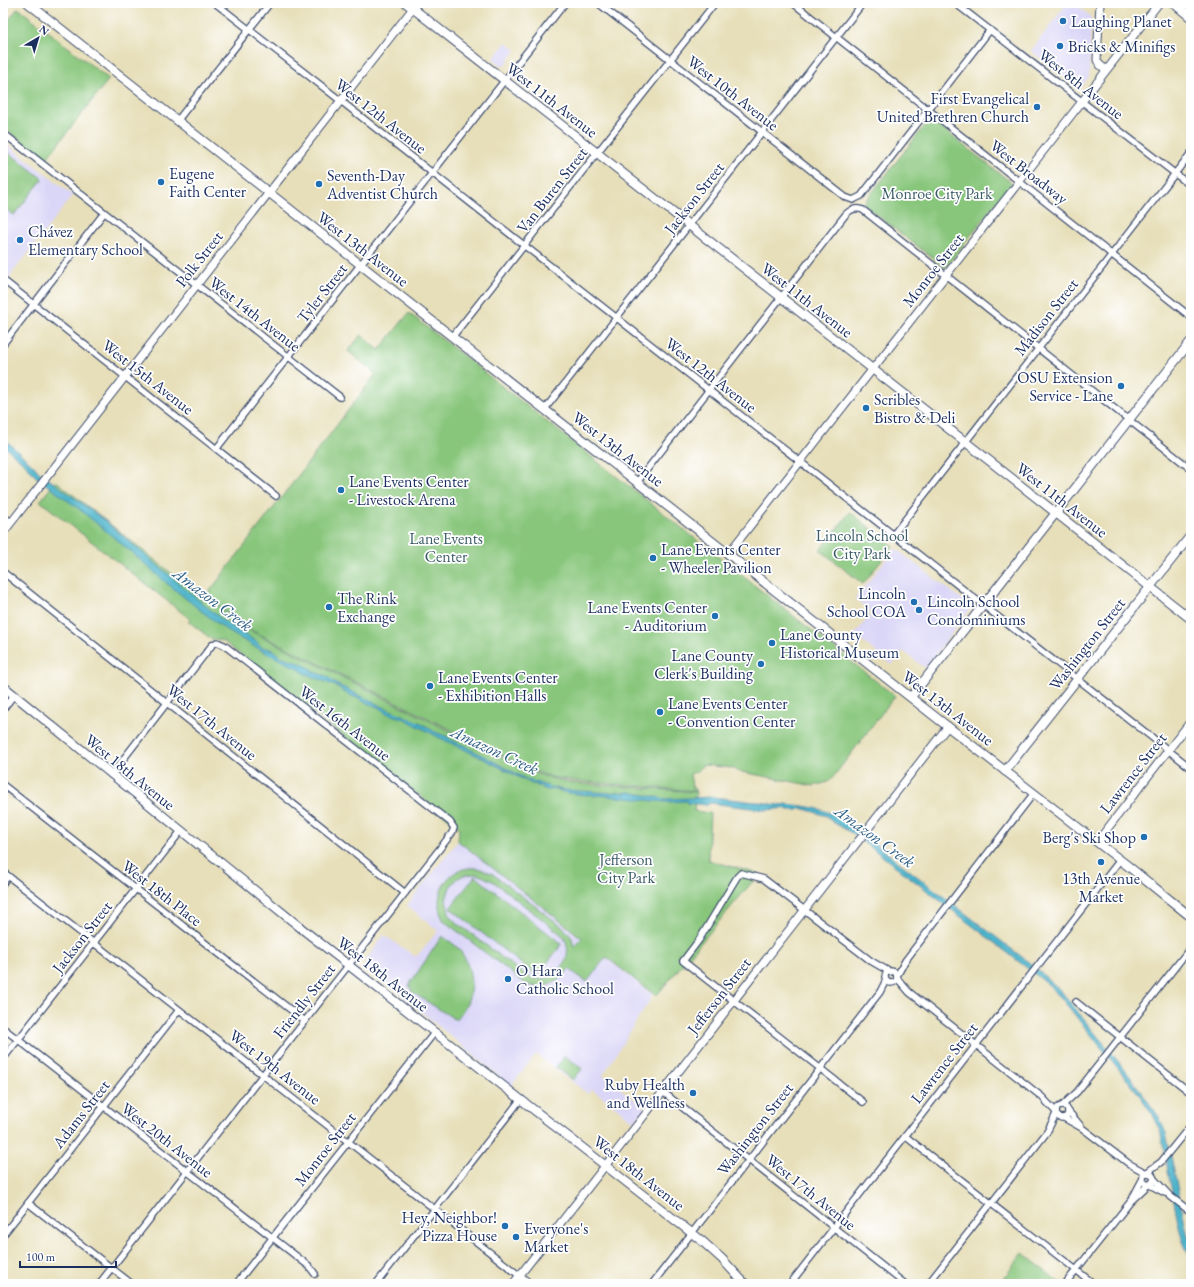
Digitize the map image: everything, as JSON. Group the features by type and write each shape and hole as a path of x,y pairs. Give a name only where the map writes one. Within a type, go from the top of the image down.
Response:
{"main road":[{"name":"West 13th Avenue","path":"28,3 1034,794 1190,914"},
{"name":"West 11th Avenue","path":"406,3 415,6 597,153 1191,619"},
{"path":"1174,3 1191,17"},
{"path":"911,697 1057,514 1191,342"},
{"name":"Washington Street","path":"1005,771 1191,534"},
{"name":"West 18th Avenue","path":"3,686 110,775 349,965 712,1249 745,1284"}],"street":[{"name":"West 12th Avenue","path":"215,3 341,100 616,318 1191,768"},
{"path":"177,121 270,3"},
{"name":"Tyler Street","path":"216,448 289,357 565,3"},
{"name":"West 10th Avenue","path":"598,3 845,197 853,200 861,196 929,110"},
{"name":"Van Buren Street","path":"453,336 715,3"},
{"name":"West Broadway","path":"793,3 1191,317"},
{"name":"Jackson Street","path":"545,409 863,3"},
{"name":"West 8th Avenue","path":"955,3 1191,186"},
{"path":"1100,3 1098,64 1106,70"},
{"name":"Monroe Street","path":"728,554 1159,3"},
{"name":"Polk Street","path":"3,533 415,6"},
{"path":"929,110 990,30"},
{"name":"West 14th Avenue","path":"3,133 340,397"},
{"name":"Madison Street","path":"893,535 1191,153"},
{"path":"638,482 846,214 855,209 863,210 1191,469"},
{"path":"3,344 104,212"},
{"name":"West 15th Avenue","path":"3,280 276,496"},
{"path":"3,516 11,522"},
{"name":"West 17th Avenue","path":"3,572 405,894"},
{"name":"West 16th Avenue","path":"167,703 212,645 217,642 224,644 450,822 454,828"},
{"path":"3,709 14,695"},
{"path":"110,775 167,703"},
{"name":"Lawrence Street","path":"1097,842 1191,721"},
{"name":"Jefferson Street","path":"513,1284 948,726"},
{"name":"West 18th Place","path":"3,785 305,1021"},
{"name":"Washington Street","path":"652,1284 880,992 895,980 905,961 1034,794"},
{"name":"Friendly Street","path":"99,1284 405,894 452,833 454,828"},
{"name":"Jackson Street","path":"3,1059 181,831"},
{"name":"Lawrence Street","path":"790,1284 1120,860"},
{"name":"West 19th Avenue","path":"3,872 530,1284"},
{"path":"863,1102 683,961 699,940 737,877 741,873 764,879 871,961 896,974 895,980"},
{"path":"3,883 8,876"},
{"path":"1047,1132 1057,1108 1077,1092 1191,947"},
{"path":"871,961 888,982 895,980"},
{"name":"Washington Street","path":"891,972 905,961"},
{"path":"886,978 887,974 891,972"},
{"name":"Washington Street","path":"880,992 886,978"},
{"path":"895,980 1042,1096 1059,1117 1082,1128 1128,1163 1152,1174 1170,1196"},
{"path":"1076,1002 1191,1094"},
{"name":"Adams Street","path":"3,1235 179,1010"},
{"name":"West 20th Avenue","path":"3,1028 309,1266 314,1274"},
{"name":"Monroe Street","path":"236,1284 435,1032"},
{"name":"West 17th Avenue","path":"663,1092 905,1284"},
{"path":"928,1284 1047,1132 1067,1116 1077,1092"},
{"path":"1042,1096 1067,1107 1082,1128"},
{"path":"376,1284 521,1099"},
{"path":"1065,1284 1131,1201 1152,1183 1163,1160 1191,1125"},
{"path":"905,1136 1094,1284"},
{"path":"1131,1201 1142,1179 1163,1160"},
{"path":"1128,1163 1145,1184 1170,1196 1191,1212"},
{"path":"28,1203 132,1284"}],"shaded area":[{"path":"1067,3 1074,3 1091,17 1089,77 1079,89 1031,51"},
{"path":"506,42 516,50 504,67 493,59"},
{"name":"Chávez Elementary School","path":"3,141 73,195 3,285"},
{"name":"Lincoln School Condominiums","path":"895,548 972,607 925,668 903,651 892,665 854,635 872,613 855,599"},
{"name":"O Hara Catholic School","path":"458,841 653,995 603,1075 645,1108 634,1121 592,1089 588,1094 536,1054 511,1086 363,964 384,935 416,957 438,931 407,905"}],"green space":[{"path":"18,8 109,79 47,158 44,159 3,127 3,27"},
{"name":"Monroe City Park","path":"930,119 1012,183 945,268 863,204"},
{"path":"3,148 43,179 14,215 3,207"},
{"name":"Lane Events Center","path":"409,313 895,696 828,782 814,786 737,771 732,768 703,765 698,771 690,774 692,786 696,791 575,781 551,777 534,771 249,629 206,596 376,374 348,351 361,335 379,350"},
{"name":"Jefferson City Park","path":"56,481 205,600 207,598 249,630 532,772 550,778 574,783 696,792 694,811 710,813 708,860 759,874 656,996 606,957 587,982 569,969 555,982 550,984 538,987 526,984 444,921 440,913 440,896 442,888 453,874 460,870 469,868 487,871 564,928 572,938 574,947 582,938 458,841 459,827 223,641 210,638 188,621 190,619 40,501","holes":["475,874 494,882 562,935 566,942 567,957 564,964 553,975 546,978 531,978 521,972 450,916 446,900 450,887 458,878 465,875"]},
{"name":"Lincoln School City Park","path":"850,512 893,546 863,584 820,550"},
{"path":"475,876 562,944 537,976 450,908"},
{"path":"442,936 455,945 460,951 465,958 470,974 471,983 468,999 464,1009 456,1020 412,992 409,985"},
{"path":"565,1056 582,1069 573,1080 556,1067"},
{"path":"1023,1253 1060,1283 999,1284"}],"water":[{"path":"3,438 39,472 99,516 226,623 257,642 261,647 274,650 279,656 310,668 313,672 326,676 336,684 383,707 421,723 435,732 448,737 451,740 526,779 564,790 610,793 629,792 666,799 713,797 804,806 826,811 848,823 1031,964 1061,991 1129,1075 1159,1117 1166,1133 1187,1232 1191,1244 1191,1261 1182,1239 1178,1223 1160,1129 1153,1115 1138,1093 1049,985 855,835 831,821 827,816 801,808 798,810 788,810 785,808 767,810 710,803 707,805 687,803 687,801 665,802 596,796 589,794 567,793 555,789 548,790 542,788 541,786 537,786 536,784 532,784 405,719 386,713 380,708 342,691 340,688 304,673 229,632 163,580 78,508 36,477 27,466 3,445"}],"place":[{"name":"Laughing Planet","path":"1063,21"},
{"name":"Bricks & Minifigs","path":"1060,46"},
{"name":"First Evangelical United Brethren Church","path":"1037,107"},
{"name":"Eugene Faith Center","path":"161,182"},
{"name":"Seventh-Day Adventist Church","path":"319,184"},
{"name":"Chávez Elementary School","path":"20,240"},
{"name":"OSU Extension Service - Lane","path":"1121,386"},
{"name":"Scribles Bistro & Deli","path":"866,408"},
{"name":"Lane Events Center - Livestock Arena","path":"341,490"},
{"name":"Lane Events Center - Wheeler Pavilion","path":"653,558"},
{"name":"Lincoln School COA","path":"914,602"},
{"name":"The Rink Exchange","path":"329,607"},
{"name":"Lincoln School Condominiums","path":"919,610"},
{"name":"Lane Events Center - Auditorium","path":"715,616"},
{"name":"Lane County Historical Museum","path":"772,643"},
{"name":"Lane County Clerk's Building","path":"761,664"},
{"name":"Lane Events Center - Exhibition Halls","path":"430,686"},
{"name":"Lane Events Center - Convention Center","path":"660,712"},
{"name":"Berg's Ski Shop","path":"1144,837"},
{"name":"13th Avenue Market","path":"1101,862"},
{"name":"O Hara Catholic School","path":"508,979"},
{"name":"Ruby Health and Wellness","path":"693,1093"},
{"name":"Hey, Neighbor! Pizza House","path":"505,1226"},
{"name":"Everyone's Market","path":"516,1237"}],"water label":[{"name":"Amazon Creek","path":"213,599"},
{"name":"Amazon Creek","path":"495,750"},
{"name":"Amazon Creek","path":"875,836"}]}
